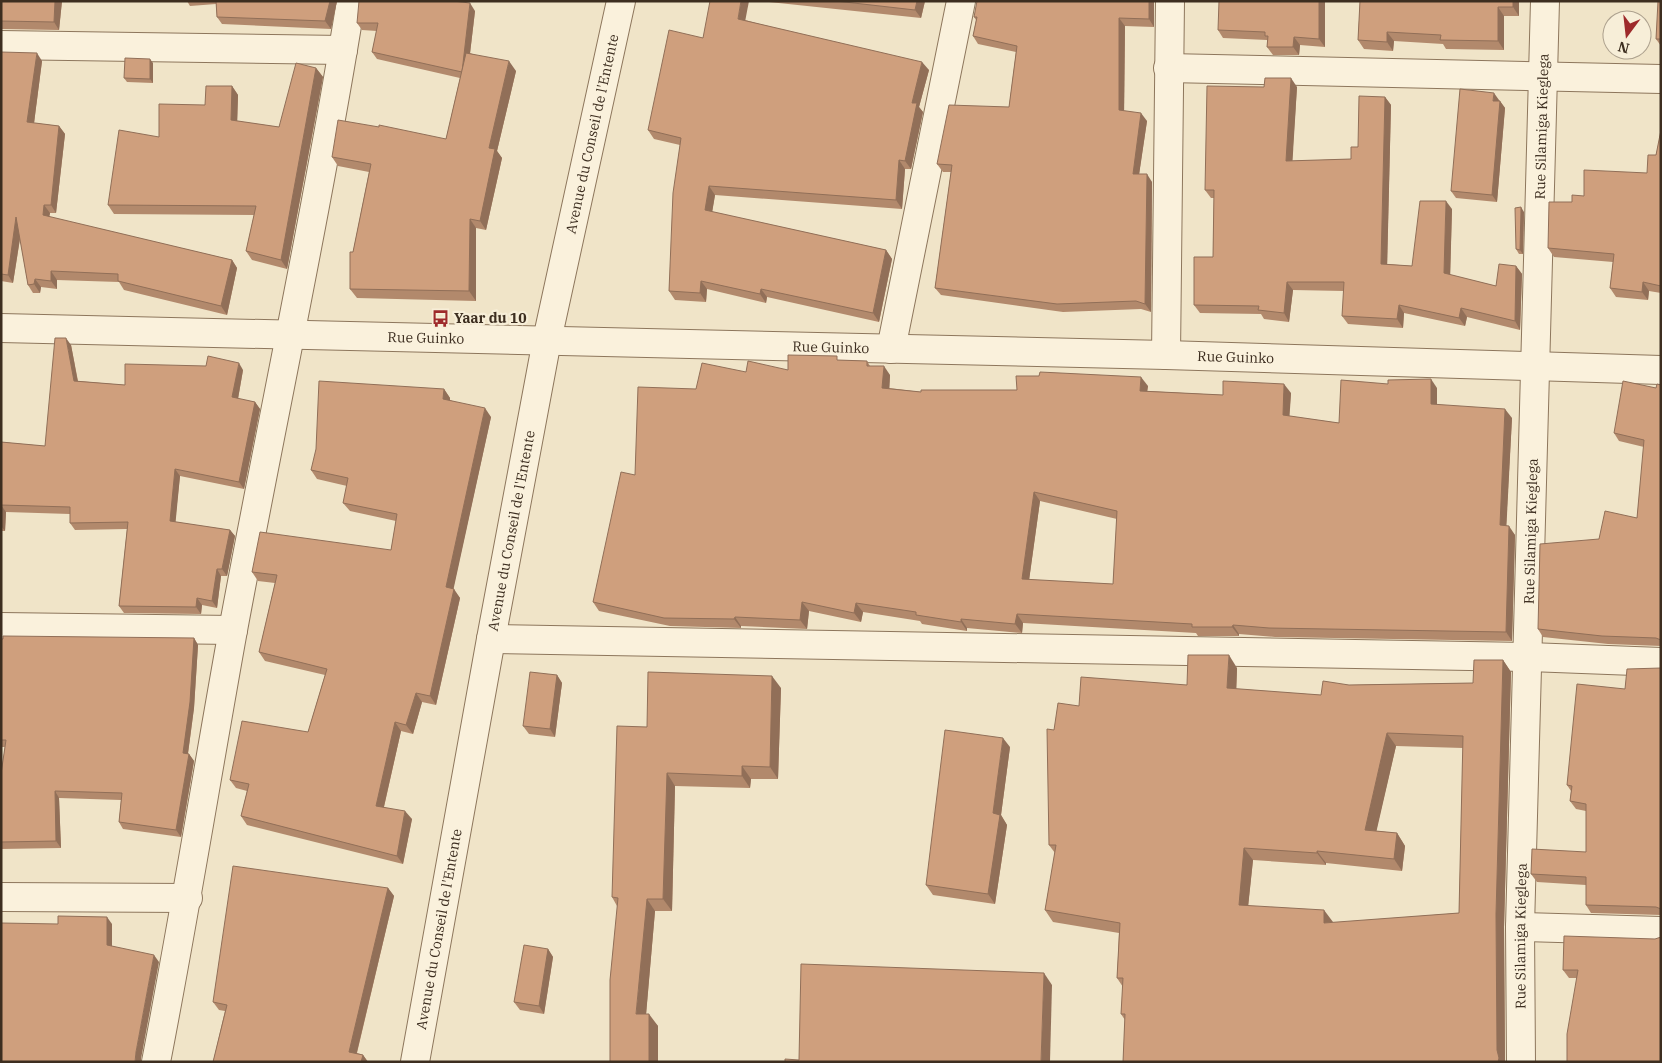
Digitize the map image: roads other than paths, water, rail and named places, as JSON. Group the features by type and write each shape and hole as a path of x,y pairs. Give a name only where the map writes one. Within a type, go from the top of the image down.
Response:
{"street":[{"path":"156,1062 188,898 233,630 352,1"},
{"name":"Avenue du Conseil de l'Entente","path":"415,1062 490,639 547,340 621,1"},
{"path":"891,349 962,1"},
{"path":"1166,355 1170,1"},
{"name":"Rue Silamiga Kieglega","path":"1522,1062 1520,927 1545,1"},
{"path":"1,45 343,50"},
{"path":"1168,68 1661,79"},
{"name":"Rue Guinko","path":"1,328 1166,355 1536,368 1661,370"},
{"path":"1,627 233,630"},
{"path":"490,639 1528,657 1661,662"},
{"path":"1,897 188,898"},
{"path":"1520,927 1661,930"}],"place":[{"name":"Yaar du 10","path":"440,318"}]}
